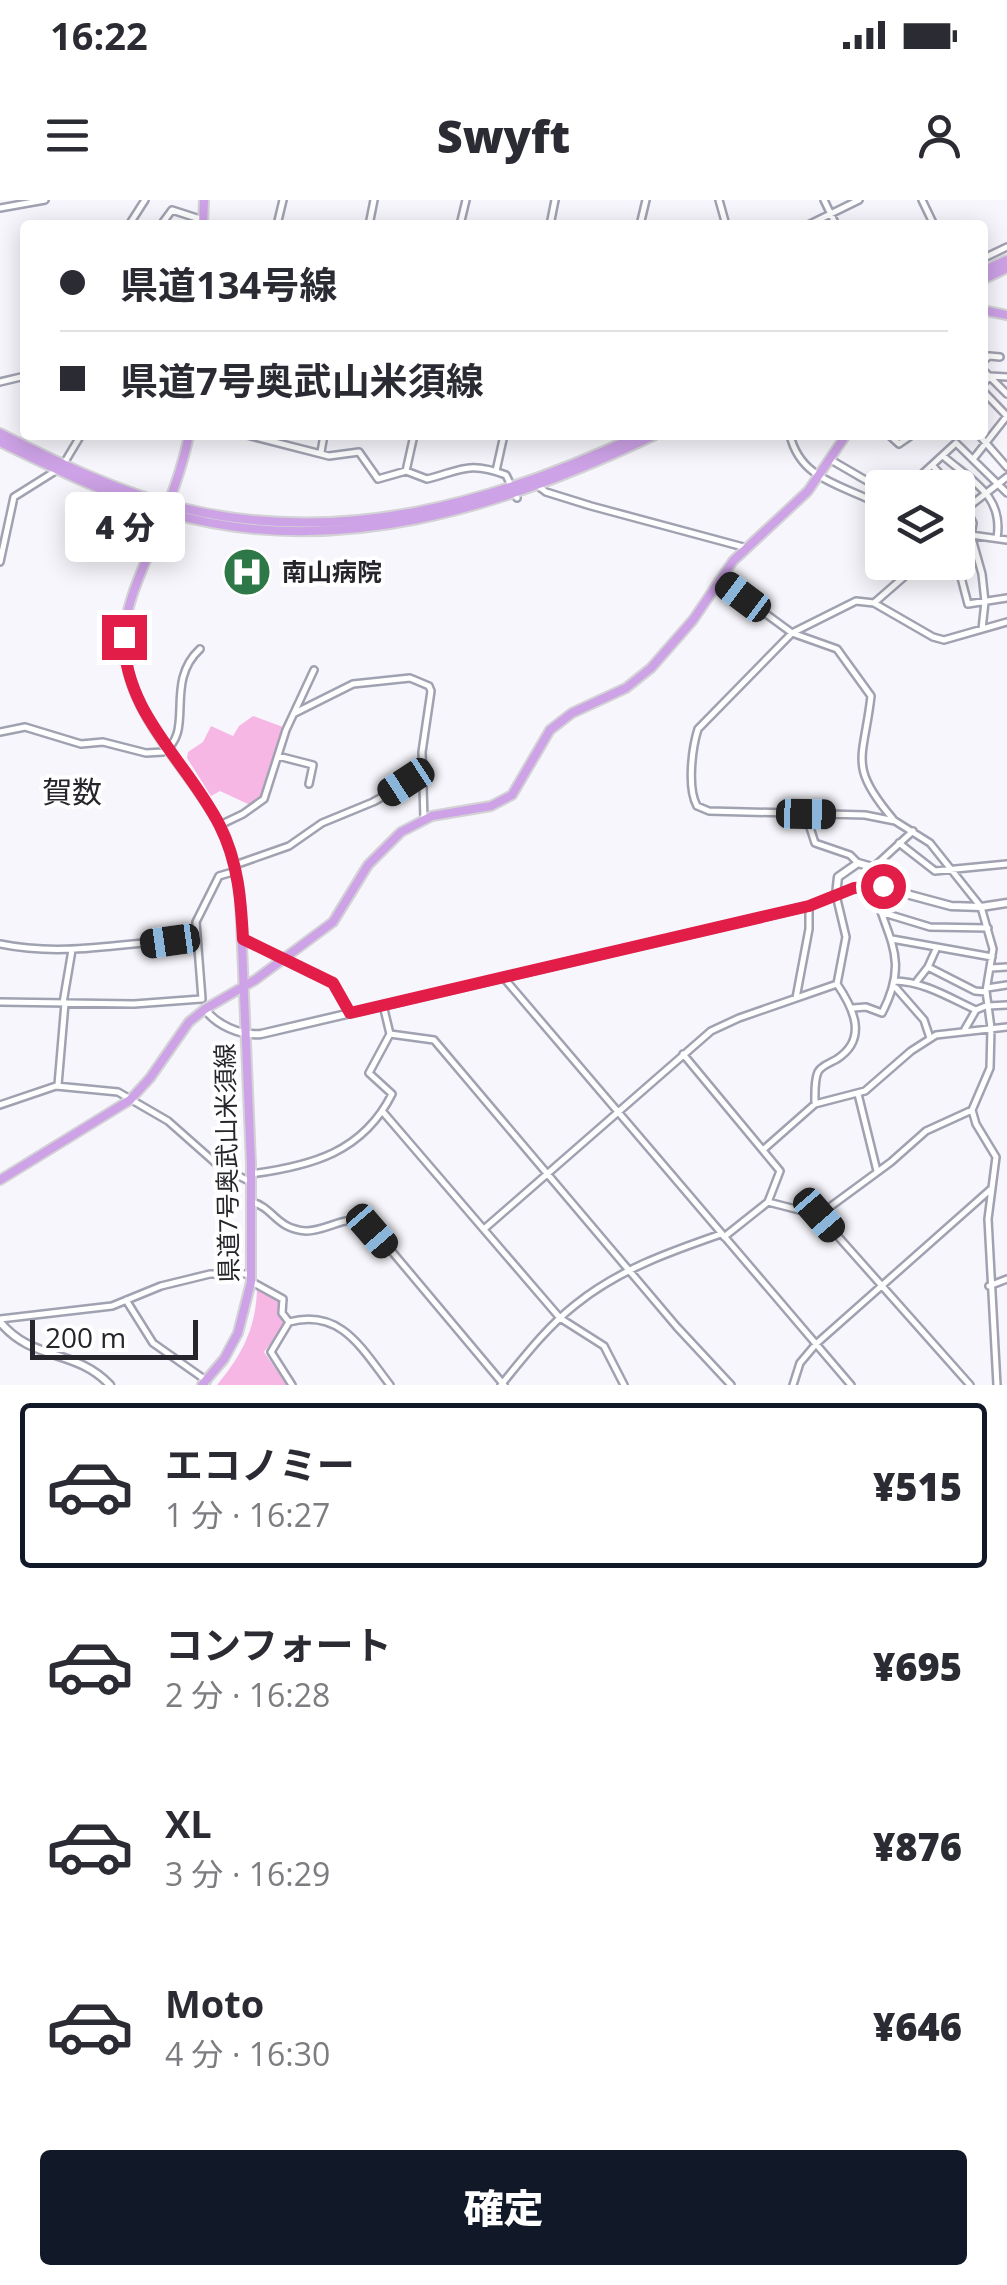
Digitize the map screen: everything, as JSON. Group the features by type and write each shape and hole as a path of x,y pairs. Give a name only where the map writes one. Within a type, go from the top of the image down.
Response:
{"main road":[{"path":"0,433 60,467"},
{"name":"県道7号奥武山米須線","path":"187,440 167,508 129,604 124,647 135,696 220,826 236,868 245,987 251,1278 238,1333 205,1383"},
{"path":"515,493 619,440"},
{"path":"0,442 167,508 256,520 336,524 430,511 515,493 644,440"},
{"path":"245,987 333,922 374,858 401,832 424,819 491,806 512,795 550,730 572,713 626,688 644,674 693,620 719,579 820,477 843,440"},
{"path":"836,895 838,877 858,863 875,866 882,873 883,886"},
{"path":"203,1004 212,1018 246,1034 261,1034 809,906 873,885 941,904 981,907 1007,903"},
{"name":"県道7号奥武山米須線","path":"0,1180 130,1100 203,1004 245,987"},
{"path":"0,1321 28,1347 76,1361 93,1369 110,1385"}],"street":[{"path":"0,208 45,200"},
{"path":"824,200 833,220"},
{"path":"818,220 859,200"},
{"path":"165,220 172,210 198,220"},
{"path":"988,358 1000,358"},
{"path":"990,376 1007,377"},
{"path":"990,376 1007,394"},
{"path":"988,395 1007,416 988,439"},
{"path":"0,562 14,497 50,478 78,440"},
{"path":"269,440 329,456 359,452 378,478 406,471 427,480 469,465 506,475 515,493"},
{"path":"321,452 323,440"},
{"path":"406,471 413,440"},
{"path":"496,471 503,440"},
{"path":"792,440 801,462 820,477 865,498"},
{"path":"954,440 1007,492"},
{"path":"983,440 1007,468"},
{"path":"974,458 987,440"},
{"path":"927,470 956,443"},
{"path":"943,456 986,494 999,516 997,538"},
{"path":"831,460 865,479"},
{"path":"932,466 936,470"},
{"path":"975,502 1007,477"},
{"path":"538,486 605,510 747,548"},
{"path":"0,516 11,518"},
{"path":"975,535 1007,540"},
{"path":"975,547 985,602 982,629"},
{"path":"719,579 792,633 837,649 868,687 871,696 862,776 895,821"},
{"path":"874,603 900,580"},
{"path":"960,580 964,599 972,605 1007,598"},
{"path":"819,1215 926,1131 972,1110 988,1077 991,1028 986,990 992,957 988,928 981,907 936,849 895,821 872,816 709,812 697,806 692,795 698,728 792,633 856,601 874,603 933,638 944,640 1007,622"},
{"path":"0,732 25,726 81,744 104,742 157,754 169,749 178,730 183,669 200,649"},
{"path":"220,826 260,804 314,670"},
{"path":"295,713 353,684 403,678 424,682 431,691 422,774 424,819"},
{"path":"278,756 313,765 309,784"},
{"path":"0,1002 203,1004 196,922 219,876 289,846 322,823 373,802 422,774"},
{"path":"806,814 815,842 850,854 858,863"},
{"path":"875,866 913,830"},
{"path":"900,843 930,868 940,871 1007,864"},
{"path":"852,1008 866,1007 882,1013 895,984 892,939 873,885"},
{"path":"815,1104 816,1075 820,1068 852,1047 856,1029 852,1008 837,984 846,938 836,895"},
{"path":"796,998 809,930 809,906"},
{"path":"884,913 930,927 988,928"},
{"path":"0,944 72,950 196,938"},
{"path":"243,939 333,983 350,1013"},
{"path":"892,939 992,957"},
{"path":"917,981 936,947"},
{"path":"58,1086 72,950"},
{"path":"991,968 1007,966"},
{"path":"928,967 975,991 1007,985"},
{"path":"502,976 851,1385"},
{"path":"895,984 917,981 976,1010 1007,1005"},
{"path":"484,1229 711,1031 837,984"},
{"path":"895,984 924,1020 930,1038"},
{"path":"0,1105 58,1086 118,1092 168,1121 220,1167 251,1178 318,1160 357,1141 383,1112 392,1094 369,1073 390,1034 383,1004"},
{"path":"965,1030 976,1010"},
{"path":"764,1149 815,1104 872,1087 911,1050 930,1038 1007,1027"},
{"path":"390,1034 434,1040 730,1385"},
{"path":"252,1202 260,1204 285,1227 319,1230 352,1220 368,1223 503,1384 573,1306 629,1269 722,1235 768,1202 780,1171 682,1054"},
{"path":"858,1094 877,1171"},
{"path":"972,1110 996,1158 988,1219 996,1385"},
{"path":"383,1112 560,1318 604,1346 624,1385"},
{"path":"793,1385 800,1363 816,1344 991,1190"},
{"path":"768,1202 819,1215 970,1385"},
{"path":"0,1321 112,1306 210,1274 251,1278 283,1298 282,1313 289,1322"},
{"path":"989,1286 1007,1279"},
{"path":"126,1300 153,1344 205,1383"},
{"path":"289,1322 315,1318 332,1322 390,1385"},
{"path":"289,1322 271,1352 292,1385"}],"shaded area":[{"path":"253,716 283,727 262,796 250,805 220,791 211,796 187,758 188,752 203,742 211,726 233,736"},
{"path":"257,1289 281,1300 281,1318 287,1323 264,1352 287,1385 217,1385 246,1340"}],"place":[{"name":"南山病院","path":"247,572"}],"district":[{"name":"賀数","path":"72,793"}],"route":[{"path":"124,637 127,670 139,703 226,839 238,882 243,939 333,983 350,1013 809,906 854,888 883,886"}]}
